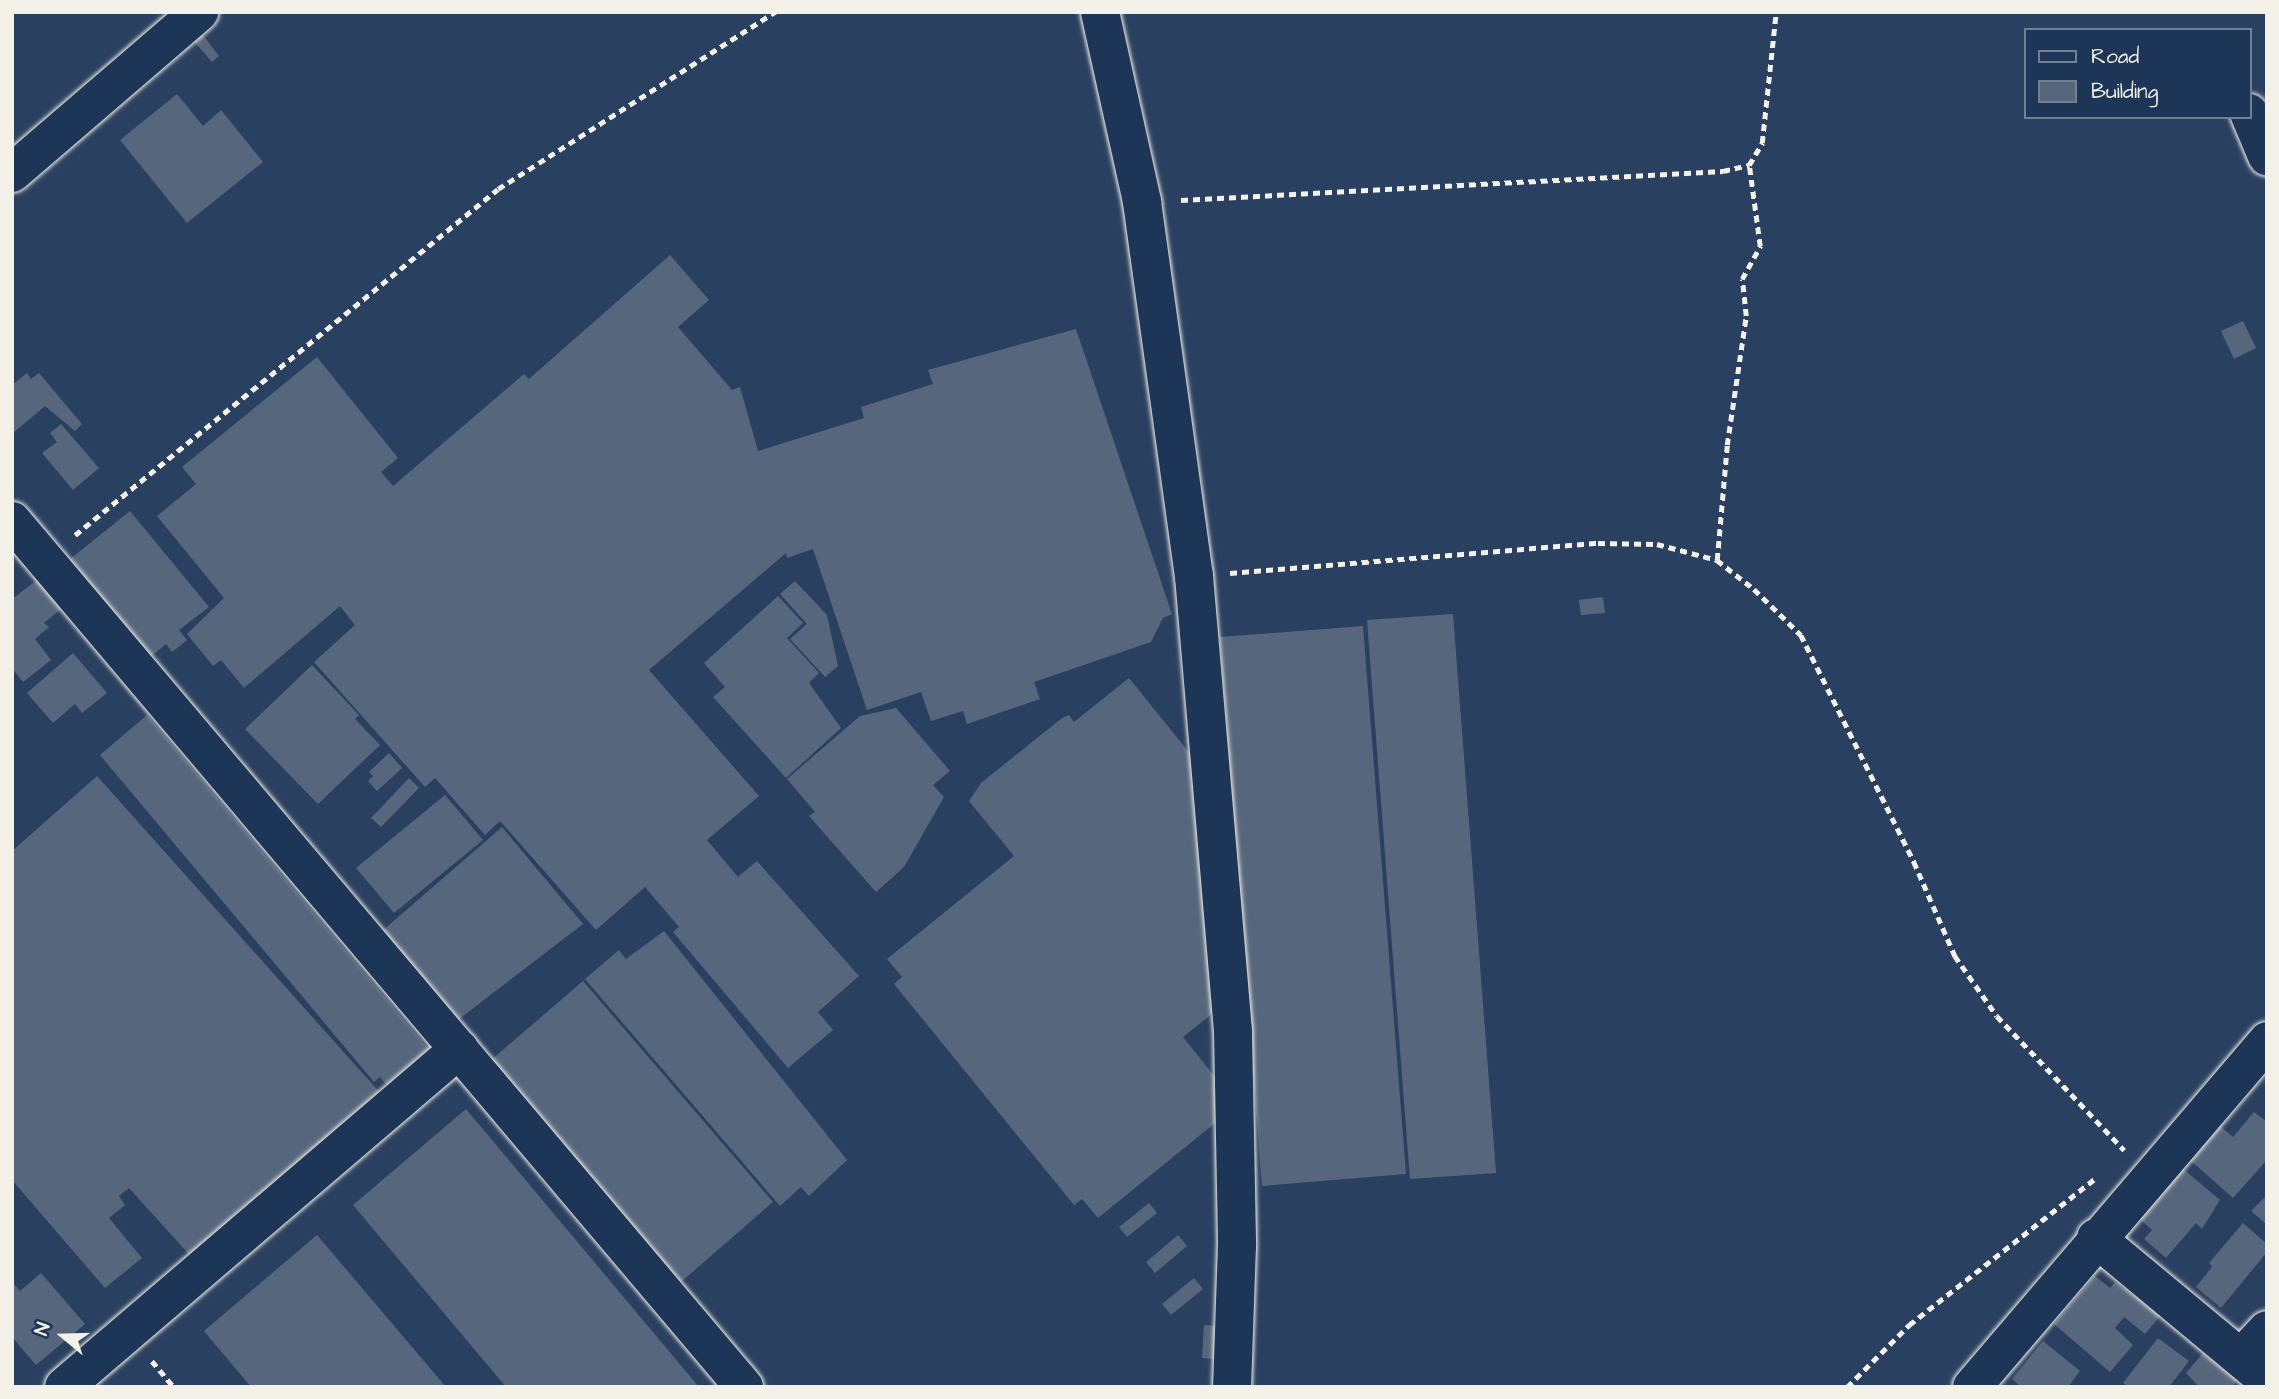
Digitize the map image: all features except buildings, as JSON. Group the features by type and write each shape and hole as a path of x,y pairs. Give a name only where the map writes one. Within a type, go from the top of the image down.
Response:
{"street":[{"path":"1100,12 1142,202 1194,576 1233,1032 1237,1245 1232,1387"},
{"path":"12,173 176,19"},
{"path":"2251,118 2267,156"},
{"path":"12,521 744,1387"},
{"path":"1972,1387 2148,1176 2267,1041"},
{"path":"64,1387 459,1049"},
{"path":"2096,1238 2254,1369 2267,1330"}],"path":[{"path":"45,560 498,189 775,12"},
{"path":"1717,560 1727,444 1746,316 1742,279 1760,246 1749,165 1762,143 1776,12"},
{"path":"1142,202 1723,171 1749,165"},
{"path":"1194,576 1598,542 1657,544 1717,560 1755,589 1801,635 1914,862 1955,956 1983,996 2148,1176"},
{"path":"1847,1387 1909,1325 2101,1174 2148,1176"}]}
